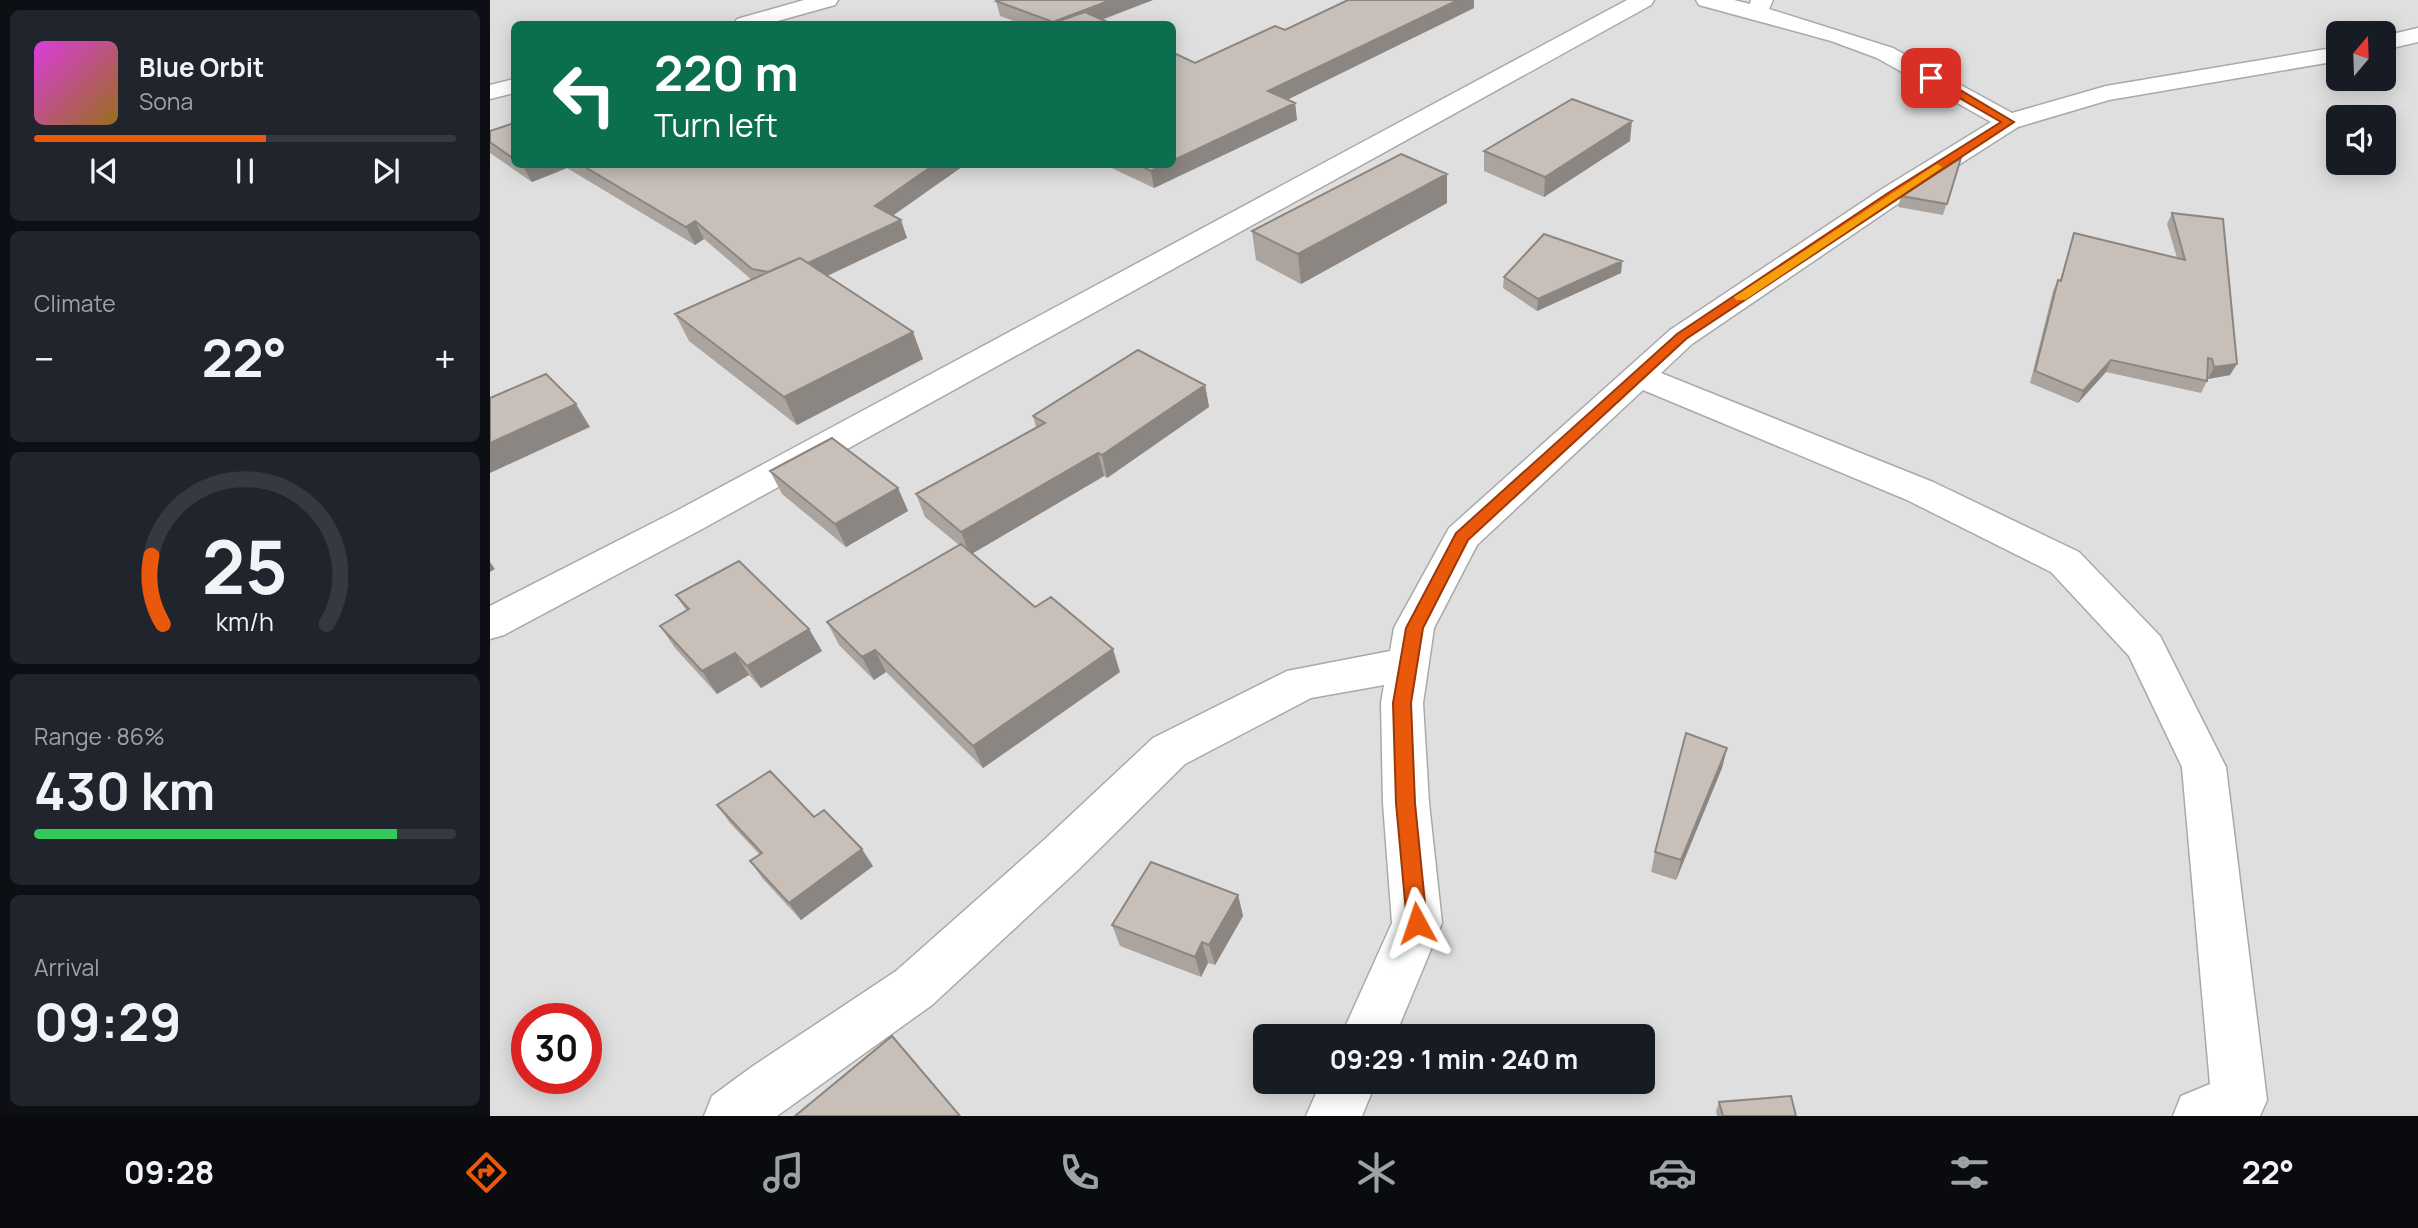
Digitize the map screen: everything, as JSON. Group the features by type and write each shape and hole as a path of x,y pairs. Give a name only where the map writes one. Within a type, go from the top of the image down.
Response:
{"street":[{"path":"755,21 827,0"},
{"path":"490,624 703,513 1643,0"},
{"path":"1707,0 1759,6 1885,53 2009,122"},
{"path":"2396,40 2418,35"},
{"path":"1373,1024 1417,923 1406,803 1402,703 1414,628 1462,537 1681,337 1881,203 2009,122 2106,93 2326,56"},
{"path":"490,92 511,87"},
{"path":"1638,376 1920,491 2065,562 2145,647 2204,767 2239,1100 2201,1116"},
{"path":"732,1116 772,1085 914,988 1062,855 1169,751 1302,683 1409,664"},
{"path":"1334,1116 1344,1094"}],"shaded area":[{"path":"490,0 2418,0 2418,1116 490,1116"}],"building":[{"path":"998,0 1111,0 1056,21 996,1"},
{"path":"1348,0 1458,0 1268,91 1295,103 1176,159 1176,54 1195,63 1275,26 1285,30"},
{"path":"1085,12 1105,21 1059,21"},
{"path":"1572,99 1632,121 1545,177 1484,151"},
{"path":"511,124 511,157 490,142 490,131"},
{"path":"1401,154 1447,174 1298,254 1252,231"},
{"path":"1961,158 1947,204 1901,196"},
{"path":"587,168 929,168 875,206 901,220 808,263 800,258 768,272 752,269 695,221 686,227"},
{"path":"2172,213 2223,219 2237,364 2214,367 2212,359 2208,358 2207,381 2111,360 2083,391 2035,371 2058,280 2061,281 2074,233 2185,260"},
{"path":"1544,234 1622,261 1538,299 1504,277"},
{"path":"800,258 913,332 784,397 675,314"},
{"path":"1138,350 1205,385 1102,455 1098,453 961,532 916,494 1045,423 1033,416"},
{"path":"546,374 576,404 490,443 490,398"},
{"path":"832,438 898,488 835,524 770,471"},
{"path":"961,544 1035,607 1051,597 1113,649 973,746 875,650 862,657 827,622"},
{"path":"739,561 809,629 747,666 735,653 702,671 660,626 689,609 676,595"},
{"path":"1686,733 1727,748 1681,860 1655,852"},
{"path":"770,771 814,817 824,810 862,849 789,903 750,861 762,853 717,805"},
{"path":"1151,862 1238,895 1209,945 1202,942 1195,957 1112,925"},
{"path":"892,1036 960,1116 795,1116"},
{"path":"1791,1096 1796,1116 1723,1116 1719,1102"}],"slow traffic":[{"path":"1740,297 1937,167"}],"route":[{"path":"1417,923 1406,803 1402,703 1414,628 1462,537 1681,337 1892,195 2009,122 1931,78"}]}
